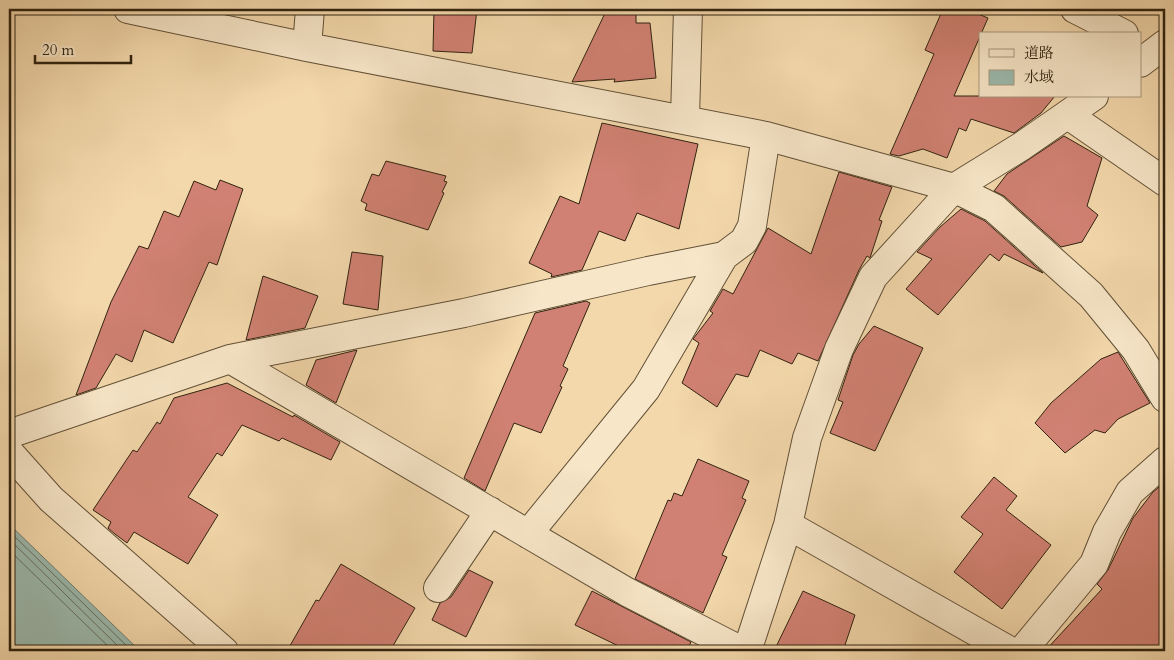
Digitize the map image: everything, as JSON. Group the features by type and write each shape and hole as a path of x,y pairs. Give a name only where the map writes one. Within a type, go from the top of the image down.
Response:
{"street":[{"path":"128,9 307,47 685,118 766,136 954,188 994,208 1091,296 1136,350 1165,398"},
{"path":"307,47 310,9"},
{"path":"685,118 688,9"},
{"path":"1075,9 1120,32"},
{"path":"747,651 788,526 807,438 839,349 873,277 954,188 1091,98"},
{"path":"1068,115 1165,182"},
{"path":"9,434 230,359 464,313 648,271 724,256 744,242 752,226 766,136"},
{"path":"528,534 646,389 724,256"},
{"path":"230,359 627,592 742,651"},
{"path":"9,452 51,499 224,651"},
{"path":"1022,651 1094,564 1107,532 1130,492 1165,461"},
{"path":"438,588 490,511"},
{"path":"788,526 1010,651"}],"water":[{"path":"9,524 140,651 9,651"}],"building":[{"path":"434,9 477,9 472,53 433,51"},
{"path":"607,9 636,9 636,23 650,23 656,78 614,82 615,79 572,82"},
{"path":"943,9 966,9 988,18 982,32 979,32 979,39 954,96 1053,98 1041,113 1014,133 971,119 966,131 959,128 947,158 923,149 899,156 890,154 934,54 925,50"},
{"path":"602,123 698,144 679,229 637,213 625,241 599,231 582,270 551,277 552,274 529,263 560,196 579,204"},
{"path":"1064,136 1102,158 1087,206 1098,215 1082,242 1061,247 1004,196 994,191 1007,174"},
{"path":"386,161 446,176 444,181 447,182 442,192 444,193 428,230 365,210 367,204 361,201 372,174 379,176"},
{"path":"839,172 892,187 879,220 882,221 870,258 867,256 859,270 818,361 798,353 792,364 760,350 748,377 736,374 717,407 682,383 699,343 693,339 713,313 710,311 723,289 733,294 768,228 811,254"},
{"path":"220,180 243,189 217,265 209,262 173,343 144,330 132,362 116,354 96,388 76,395 111,302 139,246 148,249 164,211 179,217 194,181 216,190"},
{"path":"961,209 985,221 1043,273 1004,254 999,261 990,254 938,315 906,289 932,259 917,252 940,227"},
{"path":"352,252 383,256 378,310 343,304"},
{"path":"263,276 318,296 305,328 246,340"},
{"path":"586,301 590,303 563,366 568,369 560,386 562,387 541,433 514,423 485,491 464,478 535,313"},
{"path":"874,326 923,348 875,451 830,433 843,402 838,400 853,355 859,344"},
{"path":"357,350 336,403 306,385 316,360"},
{"path":"1118,352 1150,403 1118,419 1105,433 1095,430 1065,453 1035,423 1051,403 1101,359"},
{"path":"227,383 293,417 294,415 340,442 331,460 282,438 279,441 242,425 222,456 217,453 188,497 218,515 188,564 134,532 127,543 108,528 111,522 93,510 133,450 137,452 157,422 160,424 174,398"},
{"path":"698,459 749,481 742,498 746,500 722,555 727,557 703,613 635,579 668,500 671,501 674,493 682,496"},
{"path":"994,477 1017,496 1006,510 1051,545 1002,609 954,572 983,534 961,517"},
{"path":"1165,482 1165,651 1045,651 1102,589 1097,584 1108,570 1133,518 1153,492"},
{"path":"341,564 415,608 390,651 287,651 316,600 319,601"},
{"path":"469,570 493,582 466,637 432,620 440,603 451,597"},
{"path":"592,591 691,642 687,651 629,651 575,625"},
{"path":"803,591 855,615 843,651 774,651"}]}
